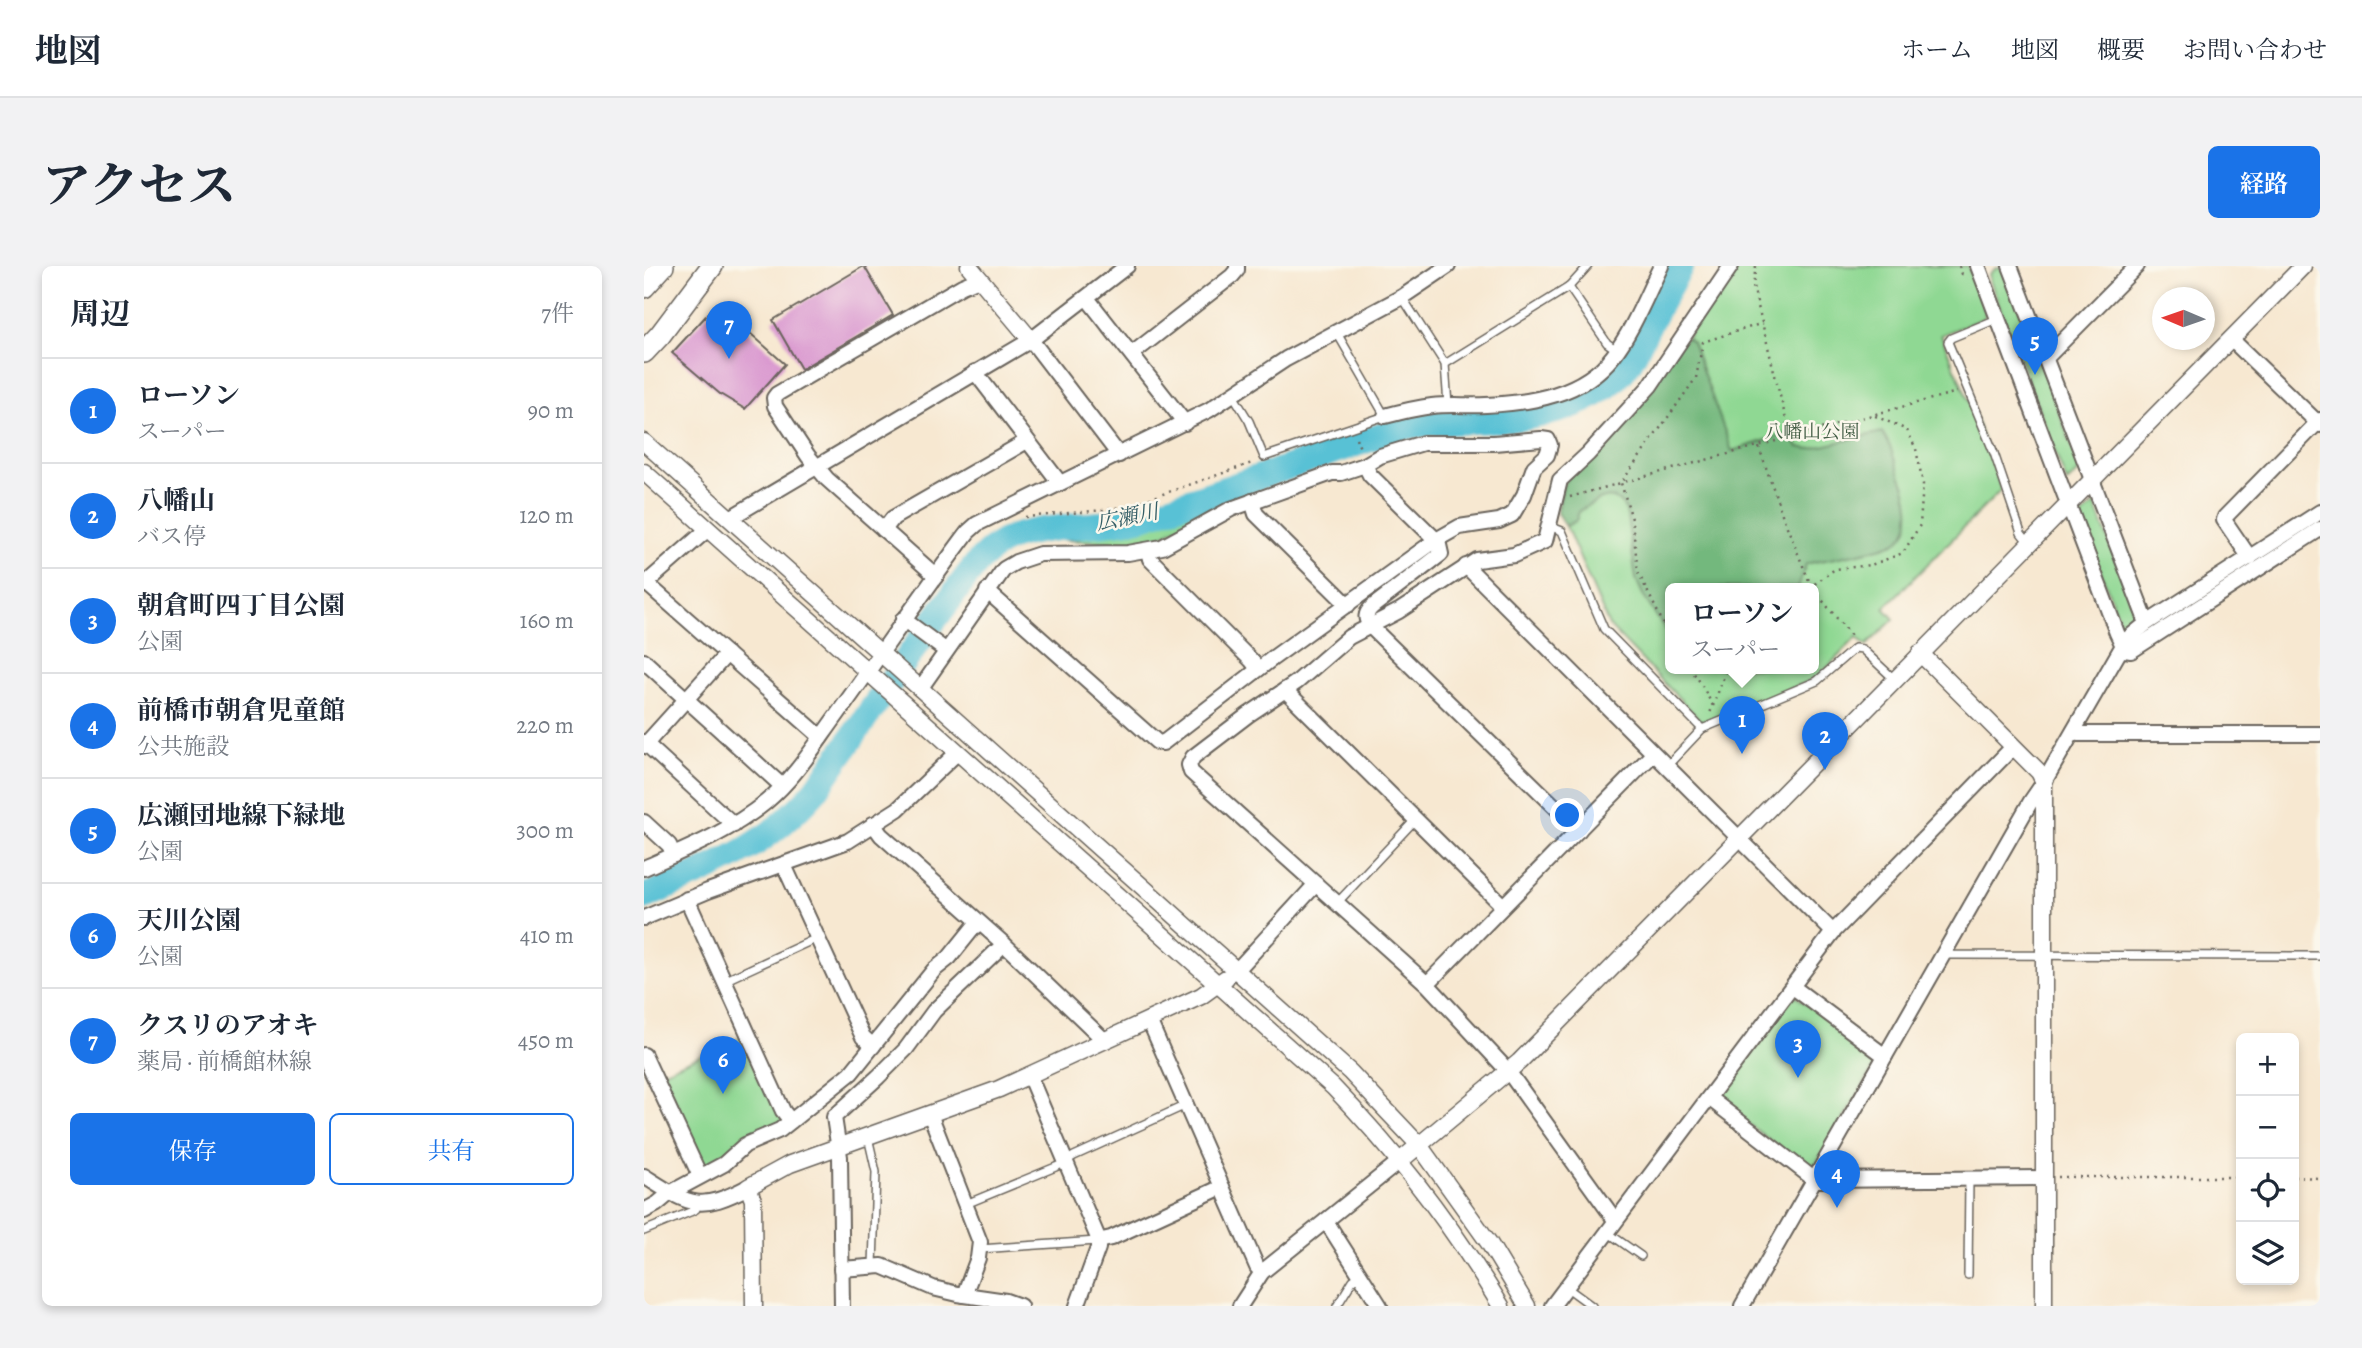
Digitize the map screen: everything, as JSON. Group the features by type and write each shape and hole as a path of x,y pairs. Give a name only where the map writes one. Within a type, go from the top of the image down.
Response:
{"main road":[{"path":"644,287 663,266"},
{"path":"644,352 712,266"}],"street":[{"path":"969,266 1031,340 1119,454"},
{"path":"730,518 1031,340 1128,266"},
{"path":"1132,354 1232,276 1237,266"},
{"path":"644,868 734,825 767,801 795,773 871,675 909,623 936,576 968,532 977,524 1185,423 1286,359 1402,297 1448,266"},
{"path":"1385,416 1417,408 1546,398 1583,382 1608,362 1617,350 1661,266"},
{"path":"1615,1220 1508,1071 1427,984 1189,768 1193,757 1284,691 1344,640 1399,611 1477,560 1514,555 1542,543 1546,539 1560,480 1588,454 1650,386 1731,266"},
{"path":"2010,266 2147,623"},
{"path":"2046,358 2137,266"},
{"path":"1240,1306 1262,1272 1508,1071 2303,266"},
{"path":"1982,268 1997,319 2122,647 2131,651 2320,529"},
{"path":"936,576 827,479 775,406 774,398 962,286 979,279"},
{"path":"1087,298 1185,423"},
{"path":"2231,339 2319,423 2225,517 2224,520 2250,558"},
{"path":"975,373 1060,483"},
{"path":"916,684 941,647 1004,569 1027,557 1040,554 1128,553 1148,550 1176,541 1223,513 1252,501 1423,443 1494,443 1541,439 1548,440 1550,445 1549,451 1534,467 1524,495 1512,514 1499,521 1459,527 1436,540 1258,669 1168,741 1157,743 988,591"},
{"path":"884,530 893,519 1027,441"},
{"path":"644,442 1350,1072 1419,1146 1489,1242 1527,1306"},
{"path":"1364,462 1370,475 1436,540 1441,550 1438,559 1367,611 1366,620 1579,830"},
{"path":"644,472 1333,1087 1400,1161 1460,1241 1501,1306"},
{"path":"1252,501 1256,514 1348,605"},
{"path":"1742,1306 2129,635 2320,512"},
{"path":"708,529 645,584 821,737"},
{"path":"1148,550 1150,559 1258,669"},
{"path":"1466,566 1833,932"},
{"path":"909,623 941,647"},
{"path":"1920,653 2039,772 2044,782 2044,1306"},
{"path":"727,654 645,744 734,825"},
{"path":"644,660 782,786"},
{"path":"1284,691 1503,906"},
{"path":"2074,731 2093,734 2320,734"},
{"path":"1552,1306 1833,932 2013,747"},
{"path":"644,918 687,899 848,841 898,809 958,752"},
{"path":"1427,984 1653,754"},
{"path":"644,822 669,845 674,855"},
{"path":"873,824 881,835 1004,944 1104,1040"},
{"path":"784,865 863,1037 873,1046"},
{"path":"644,1176 670,1193 697,1203 719,1201 790,1164 999,1089 1200,996 1219,984 1237,970 1316,884"},
{"path":"687,899 783,1111 791,1121"},
{"path":"644,1211 670,1193 724,1164 745,1145 771,1135 851,1073 934,970 949,958 978,922"},
{"path":"842,1306 839,1146 833,1121 836,1114 906,1049 934,1011 1004,944"},
{"path":"1793,987 1885,1056"},
{"path":"1149,1020 1257,1266 1262,1272"},
{"path":"644,1055 700,1176"},
{"path":"1029,1075 1098,1241 1098,1248 1077,1306"},
{"path":"1709,1098 1815,1180 2044,1178"},
{"path":"930,1114 980,1249 964,1295"},
{"path":"748,1186 753,1200 754,1306"},
{"path":"1098,1241 1111,1238 1222,1187"},
{"path":"1326,1221 1380,1306"},
{"path":"841,1269 882,1266 933,1288 1020,1306"}],"lane":[{"path":"1445,364 1569,287 1588,266"},
{"path":"1569,287 1608,343 1617,350"},
{"path":"1402,297 1445,364 1448,405"},
{"path":"1997,319 1951,338 1948,342 1994,453 2021,533 2030,543"},
{"path":"1232,394 1250,421 1264,457 1385,416 1337,333"},
{"path":"1549,526 1562,531 1604,629 1702,729"},
{"path":"1667,767 1702,729 1817,681 1852,649 1858,647 1895,680"},
{"path":"1337,903 1415,820"},
{"path":"724,981 817,938"},
{"path":"1944,952 1950,955 2320,956"},
{"path":"965,1204 1186,1105"},
{"path":"868,1136 876,1172 873,1266"},
{"path":"1968,1275 1969,1179"},
{"path":"644,1231 696,1209 697,1203"},
{"path":"1606,1232 1641,1256"},
{"path":"980,1249 1098,1241"},
{"path":"1337,1306 1353,1280 1360,1275"},
{"path":"1565,1286 1592,1306"}],"path":[{"path":"1756,266 1752,284 1791,437"},
{"path":"1621,483 1696,378 1703,342 1763,323"},
{"path":"1555,501 1968,389"},
{"path":"1817,583 1835,569 1871,565 1903,553 1920,525 1923,484 1916,449 1907,430 1872,415"},
{"path":"1354,431 1364,462"},
{"path":"1759,446 1809,583"},
{"path":"1020,518 1131,505 1264,457"},
{"path":"1621,483 1632,519 1638,572 1665,626"},
{"path":"1819,597 1858,647"},
{"path":"1694,674 1713,706"},
{"path":"1702,729 1725,674"},
{"path":"2044,1178 2236,1177"},
{"path":"2299,1177 2320,1178"}],"green space":[{"name":"八幡山公園","path":"1739,266 1968,266 1985,312 1984,318 1941,335 1973,411 2001,490 1884,608 1894,619 1866,646 1857,637 1817,678 1708,723 1702,722 1609,626 1566,526 1557,513"},
{"path":"1996,268 2004,269 2081,470 2067,483 1990,281 1989,274"},
{"path":"1686,337 1692,342 1732,451 1789,433 1798,447 1809,449 1882,432 1904,484 1909,517 1905,533 1894,543 1806,564 1800,583 1665,583 1665,629 1636,579 1626,510 1615,499 1604,498 1579,511 1576,521 1566,526 1557,513 1563,484"},
{"path":"2095,504 2136,616 2135,623 2126,627 2121,624 2080,518"},
{"path":"1221,505 1146,544 1065,540 1149,525"},
{"path":"1794,995 1879,1058 1812,1172 1714,1098"},
{"path":"746,1035 784,1116 780,1125 711,1167 704,1166 662,1072"}],"building":[{"path":"864,266 893,315 801,369 773,320"},
{"path":"717,304 785,364 745,409 720,394 672,353"}],"waterway":[{"name":"広瀬川","path":"644,897 737,854 777,828 797,811 816,790 964,579 981,559 1000,544 1027,533 1143,517 1406,427 1529,417 1576,404 1604,388 1627,366 1681,266"}],"place":[{"name":"クスリのアオキ","path":"729,359"},
{"name":"広瀬団地線下緑地","path":"2035,375"},
{"name":"ローソン","path":"1742,754"},
{"name":"八幡山","path":"1825,770"},
{"name":"朝倉町四丁目公園","path":"1798,1078"},
{"name":"天川公園","path":"723,1094"},
{"name":"前橋市朝倉児童館","path":"1837,1208"}]}
